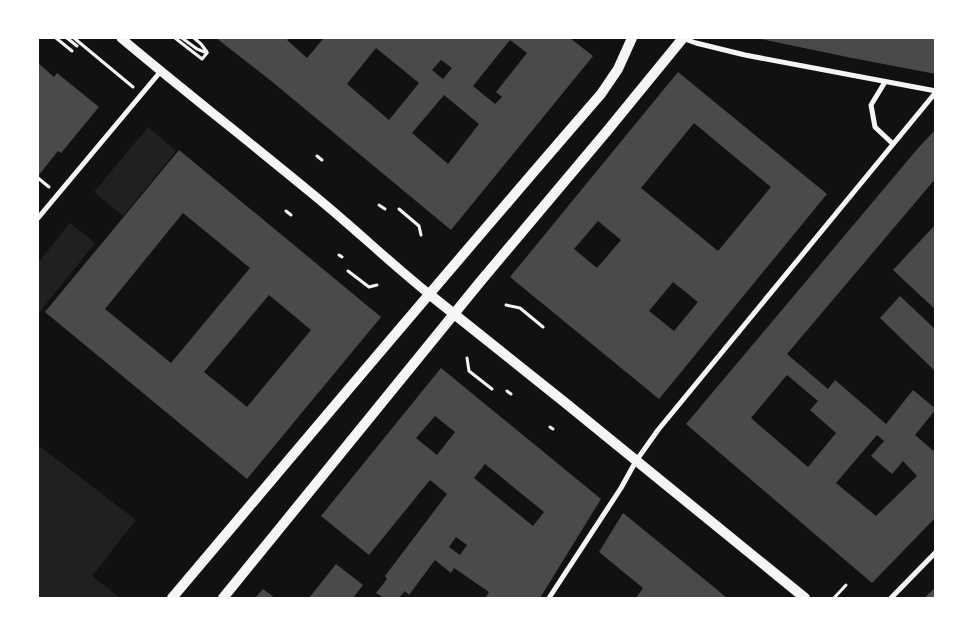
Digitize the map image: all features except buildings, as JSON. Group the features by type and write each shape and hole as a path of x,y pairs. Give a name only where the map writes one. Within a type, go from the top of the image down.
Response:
{"main road":[{"path":"172,598 601,94 618,69 632,38"},
{"path":"222,598 454,314 607,131 681,38"},
{"path":"429,294 805,598"}],"street":[{"path":"121,38 312,193 429,294"},
{"path":"550,598 621,488 636,461 658,430 936,92 745,55 681,38"},
{"path":"38,218 161,71"},
{"path":"885,82 872,105 875,127 893,144"},
{"path":"892,598 936,552"}],"path":[{"path":"56,38 72,51"},
{"path":"66,38 77,46"},
{"path":"74,38 142,94"},
{"path":"176,38 202,59 207,53"},
{"path":"182,38 197,49 207,53"},
{"path":"194,38 207,53"},
{"path":"317,156 322,160"},
{"path":"380,205 385,209"},
{"path":"399,209 419,226 421,235"},
{"path":"286,211 291,215"},
{"path":"348,271 369,287 377,286"},
{"path":"506,305 520,308 543,327"},
{"path":"467,358 469,371 492,389"},
{"path":"507,391 510,394"},
{"path":"834,598 846,585"}],"shaded area":[{"path":"148,127 176,151 123,216 94,192"},
{"path":"70,223 95,243 38,314 38,263"},
{"path":"38,445 136,520 92,576 120,598 38,598"}]}
